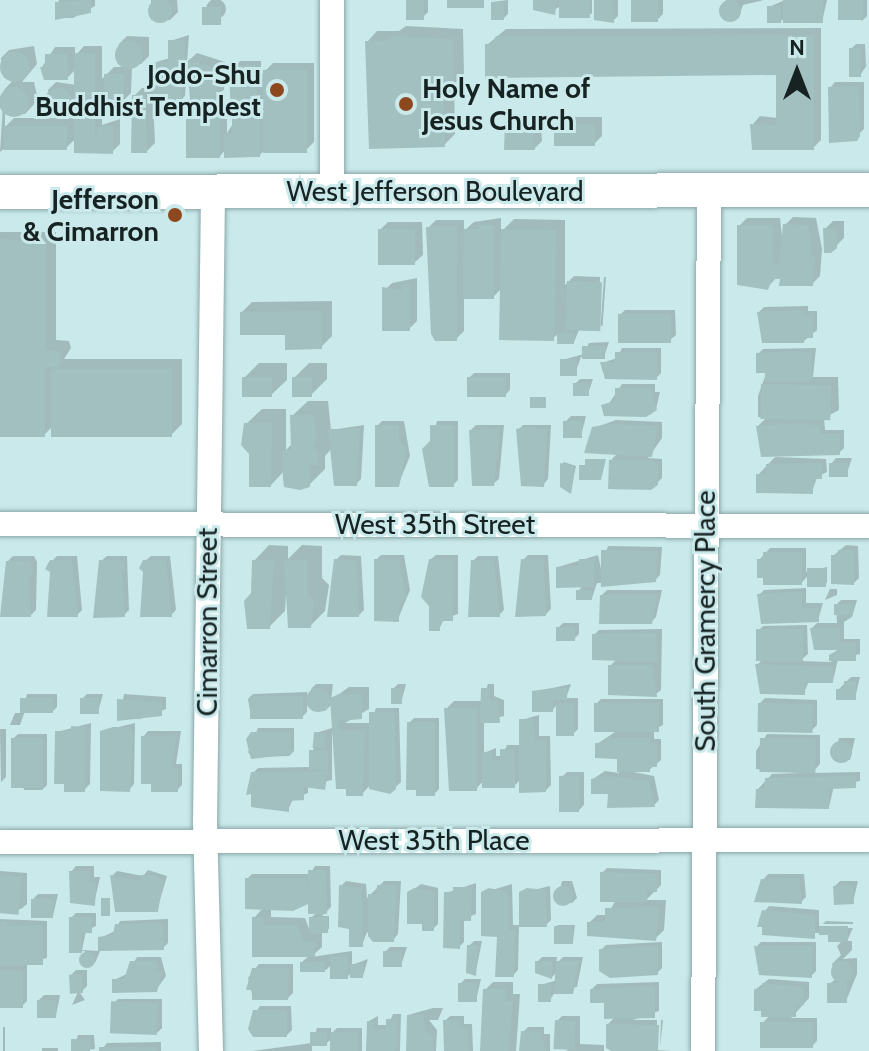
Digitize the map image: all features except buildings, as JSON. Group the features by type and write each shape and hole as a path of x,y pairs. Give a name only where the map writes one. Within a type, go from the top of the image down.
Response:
{"main road":[{"name":"West Jefferson Boulevard","path":"0,192 869,190"}],"street":[{"path":"332,0 332,192"},
{"name":"South Gramercy Place","path":"703,1051 709,190"},
{"name":"Cimarron Street","path":"211,1051 205,840 213,192"},
{"name":"West 35th Street","path":"0,524 705,523 869,526"},
{"name":"West 35th Place","path":"0,842 869,840"}],"place":[{"name":"Jodo-Shu Buddhist Templest","path":"277,90"},
{"name":"Holy Name of Jesus Church","path":"406,104"},
{"name":"Jefferson & Cimarron","path":"175,215"}]}
